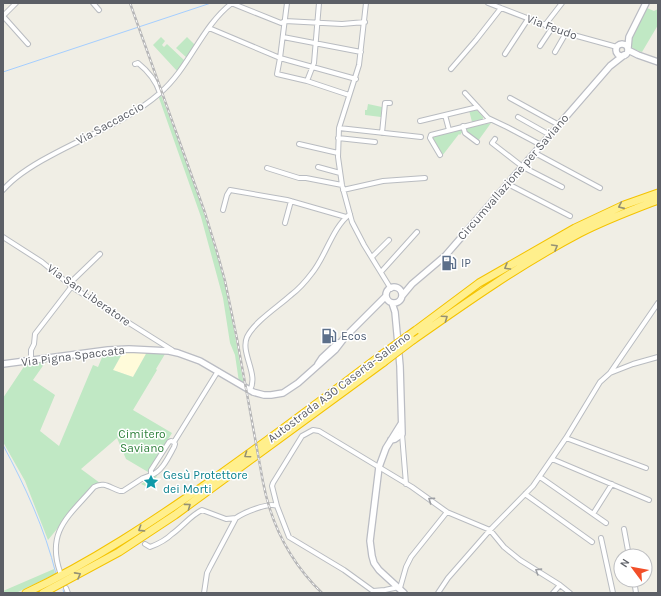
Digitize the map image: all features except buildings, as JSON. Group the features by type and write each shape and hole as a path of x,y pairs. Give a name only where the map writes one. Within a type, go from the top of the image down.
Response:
{"highway":[{"name":"Autostrada A30 Caserta-Salerno","path":"43,593 119,552 175,515 382,359 416,330 479,283 575,228 624,205 658,193"},
{"name":"Autostrada A30 Caserta-Salerno","path":"26,593 54,580 113,547 171,509 382,359 414,340 529,262 580,232 658,200"}],"main road":[{"path":"627,52 629,37 646,3"},
{"name":"Circumvallazione per Saviano","path":"610,66 618,47 636,23"},
{"path":"627,52 624,44 618,47 618,54 627,52 658,62"},
{"name":"Circumvallazione per Saviano","path":"402,296 412,284 445,256 610,66 627,52"},
{"name":"Circumvallazione per Saviano","path":"398,289 412,284"},
{"path":"251,391 264,395 283,393 298,383 335,350 391,289 398,289 402,296 398,302 395,312"},
{"path":"386,296 391,302 395,312 399,358 402,434 394,438"},
{"path":"372,310 391,302 398,302"},
{"name":"Via Pigna Spaccata","path":"3,364 115,350 144,349 175,352 200,361 251,391"},
{"path":"401,424 394,438 386,448 379,467 370,541 374,563 379,570 401,590"}],"street":[{"path":"16,3 3,16 28,44"},
{"path":"94,3 99,10"},
{"path":"232,3 282,22 342,24 365,22"},
{"name":"Via Saccaccio","path":"3,190 14,178 37,163 143,107 160,93 183,67 209,28 220,14 232,3"},
{"path":"287,3 277,74 350,95"},
{"path":"307,82 312,68 319,3"},
{"path":"366,3 365,22 356,79 339,128 338,153 348,216 391,289"},
{"name":"Via Feudo","path":"488,3 566,33 587,40 618,47"},
{"path":"544,25 562,3"},
{"path":"452,70 500,8"},
{"path":"505,54 528,19"},
{"path":"209,28 280,58 356,79"},
{"path":"540,46 552,28"},
{"path":"555,52 566,33"},
{"path":"283,37 361,52"},
{"path":"135,64 138,63 147,72 155,82 160,93"},
{"path":"465,93 488,118 541,145"},
{"path":"510,98 559,125"},
{"path":"382,133 385,103 390,103"},
{"path":"420,121 478,107"},
{"path":"445,115 449,130"},
{"path":"518,117 550,135"},
{"path":"440,155 430,136 463,126 491,120"},
{"path":"463,126 464,132 477,142"},
{"path":"339,128 421,137"},
{"path":"338,138 375,142"},
{"path":"495,139 492,143 523,167 562,187"},
{"path":"299,144 338,153"},
{"path":"535,153 600,188"},
{"path":"318,167 340,172"},
{"path":"267,168 299,178 306,178 343,187 383,181 426,178"},
{"path":"508,184 570,216"},
{"path":"223,210 226,195 230,190 291,201 348,216"},
{"path":"285,223 291,201"},
{"path":"251,391 253,382 246,342 248,335 313,272 334,235 348,216"},
{"path":"381,272 417,232"},
{"name":"Via San Liberatore","path":"3,237 42,262 70,285 175,352"},
{"path":"372,257 389,240"},
{"path":"29,360 32,356 31,350 34,344 35,334 70,285 100,254"},
{"path":"438,593 448,578 490,530 540,477 566,438 595,389 610,373 658,303"},
{"path":"610,373 633,364 658,357"},
{"path":"60,572 55,554 57,534 65,521 94,487 101,484 123,491 140,480 156,473 175,445 174,442 218,371"},
{"path":"447,512 406,567 401,590 374,592 344,570 289,537 277,506 272,486 302,436 313,430 319,431 406,484 447,512 490,530 504,547 520,560 570,593"},
{"path":"402,434 406,484"},
{"path":"394,438 403,444"},
{"path":"566,438 646,468"},
{"path":"151,475 151,470 169,442 174,442"},
{"path":"552,459 649,500"},
{"path":"540,477 606,523"},
{"path":"593,514 612,484"},
{"path":"525,494 592,542"},
{"path":"145,544 150,547 167,538 200,511 207,511 226,519 236,518 242,514 272,504 277,506"},
{"path":"204,593 207,573 236,518"},
{"path":"624,529 628,548"},
{"path":"601,538 613,593"},
{"path":"553,593 560,585"},
{"path":"66,588 68,593"}],"shaded area":[{"path":"123,352 147,352 133,377 113,370"}],"green space":[{"path":"647,8 654,11 658,9 658,25 642,52 633,49 631,40"},
{"path":"161,37 165,41 162,45 164,47 167,44 185,61 177,71 153,45"},
{"path":"187,37 195,45 187,58 176,48"},
{"path":"161,95 196,190 220,265 244,385 239,382 235,355 230,343 223,298 201,217 159,98"},
{"path":"368,104 382,107 381,117 365,115 365,110 367,110"},
{"path":"476,109 483,119 472,122 469,110"},
{"path":"491,123 478,141 466,132 466,128"},
{"path":"463,129 460,135 459,134 442,156 432,137"},
{"name":"Cimitero Saviano","path":"123,352 113,370 133,377 147,352 165,354 133,410 172,433 148,472 126,459 117,438 81,469 100,483 89,490 48,540 25,481 3,442 3,398 27,362 47,360 33,380 55,395 40,431 59,446 93,365 98,367 103,355"},
{"path":"158,474 150,488 141,484"},
{"path":"54,569 55,574 16,593 3,593 3,591"}],"waterway":[{"path":"3,72 211,3"},
{"path":"3,445 34,508 56,574"}],"railway":[{"path":"130,3 205,213 217,252 225,281 263,482 271,513 292,556 322,593"}],"place":[{"name":"IP","path":"449,263"},
{"name":"Ecos","path":"329,336"},
{"name":"Gesù Protettore dei Morti","path":"151,482"}]}
